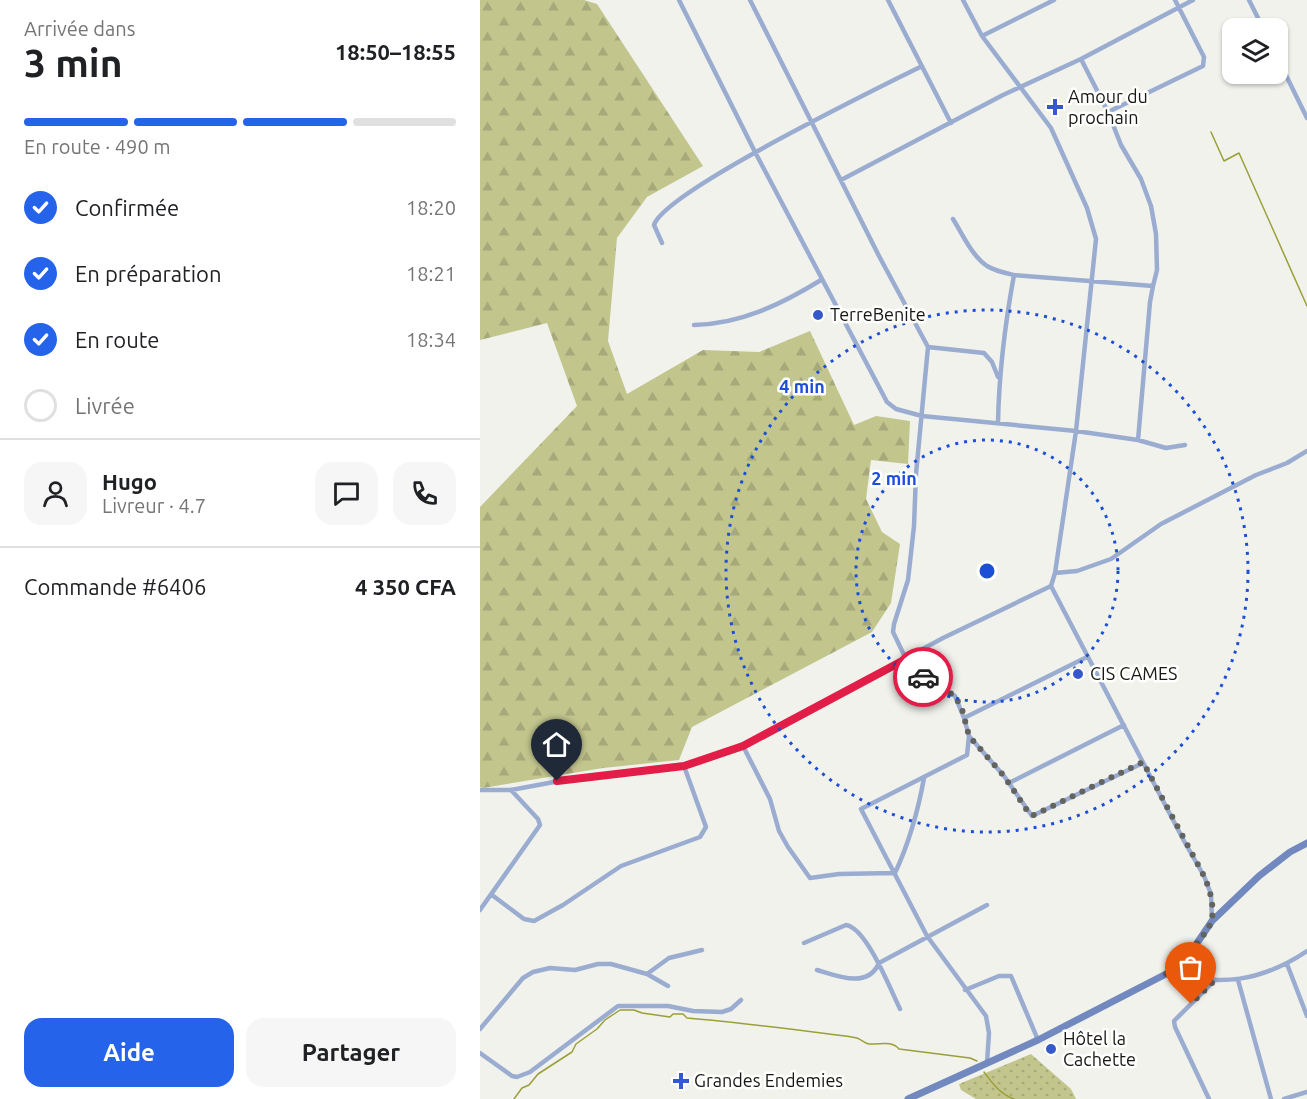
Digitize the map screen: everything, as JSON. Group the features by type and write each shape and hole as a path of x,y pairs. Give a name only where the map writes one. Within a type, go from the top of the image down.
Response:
{"main road":[{"path":"908,1099 1038,1040 1166,974 1193,949 1212,921 1259,876 1290,852 1306,844"}],"street":[{"path":"679,0 821,280 887,402 896,409 922,416 1076,431 1138,440 1166,448 1185,445"},
{"path":"750,0 928,347 908,580 894,624 896,641 906,659 927,681 955,696 969,736 967,755 861,809 927,936 986,1016 989,1033 987,1063"},
{"path":"888,0 951,123"},
{"path":"963,0 982,36 1051,128 1093,223 1096,239 1076,431 1055,573 1051,586 1204,876 1211,894 1212,921"},
{"path":"982,36 1054,0"},
{"path":"1108,112 1203,66 1204,57 1175,0"},
{"path":"841,180 1003,95 1081,59 1193,0"},
{"path":"1249,0 1258,18"},
{"path":"1081,59 1108,112 1114,131 1141,179 1151,206 1156,234 1157,270 1149,313 1138,440"},
{"path":"662,243 654,225 661,213 676,201 755,152 922,66"},
{"path":"1288,78 1307,118"},
{"path":"953,219 981,261 994,270 1014,275 1154,286"},
{"path":"998,423 999,379 1006,316 1014,275"},
{"path":"694,326 737,320 790,299 821,280"},
{"path":"928,347 984,353 992,362 999,379"},
{"path":"1055,573 1077,571 1112,559 1161,524 1307,451"},
{"path":"480,790 511,790 581,777 684,766 743,746 943,638 1051,586"},
{"path":"964,718 1087,657"},
{"path":"1009,783 1124,724"},
{"path":"969,736 1009,783 1030,815 1143,762"},
{"path":"743,746 770,799 779,831 806,875 816,878 839,874 895,873"},
{"path":"492,895 524,919 534,921 563,905 621,866 700,837 706,827 684,766"},
{"path":"895,873 912,829 924,778"},
{"path":"480,910 540,825 538,819 511,790"},
{"path":"817,970 851,979 864,977 876,971 879,963 987,905"},
{"path":"804,943 846,925 852,926 879,963 900,1009"},
{"path":"647,974 669,958 702,950"},
{"path":"1166,974 1215,980 1238,980 1287,964 1307,951"},
{"path":"480,1029 523,978 533,972 550,968 575,970 598,964 611,964 647,974 668,986"},
{"path":"1287,964 1307,1016"},
{"path":"965,990 999,976 1011,976 1038,1040"},
{"path":"1209,1099 1175,1028 1174,1021 1215,980"},
{"path":"1238,980 1271,1099"},
{"path":"480,1053 512,1076 517,1077 530,1072 618,1006 668,1006 693,1011 722,1012 731,1009 741,1000"},
{"path":"1284,1099 1307,1092"}],"green space":[{"path":"480,0 584,0 597,4 703,166 647,197 617,238 608,341 627,394 703,350 759,352 810,331 854,425 876,416 910,421 908,464 871,460 866,499 882,532 900,544 891,603 872,632 692,727 679,760 603,768 483,788 480,787 480,507 577,406 547,323 480,340"},
{"path":"1031,1054 1071,1089 1076,1099 976,1099 961,1090 959,1084"}],"waterway":[{"path":"1211,132 1224,161 1239,153 1307,306"},
{"path":"514,1099 522,1088 529,1085 538,1074 572,1052 576,1044 620,1010 634,1010 670,1017 673,1014 683,1014 687,1018 847,1036 869,1044 889,1044 899,1049 970,1058 977,1061"},
{"path":"984,1072 1001,1091 1014,1099"}],"way so far":[{"path":"923,677 955,696 962,709 969,736 1004,776 1030,815 1143,762 1204,876 1211,894 1212,921 1193,949 1166,974 1189,979 1215,980 1191,1004"}],"place":[{"name":"Amour du prochain","path":"1055,107"},
{"name":"TerreBenite","path":"818,315"},
{"name":"CIS CAMES","path":"1078,674"},
{"name":"Hôtel la Cachette","path":"1051,1049"},
{"name":"Grandes Endemies","path":"681,1081"}],"route":[{"path":"557,781 684,766 743,746 906,659 923,677"}]}
